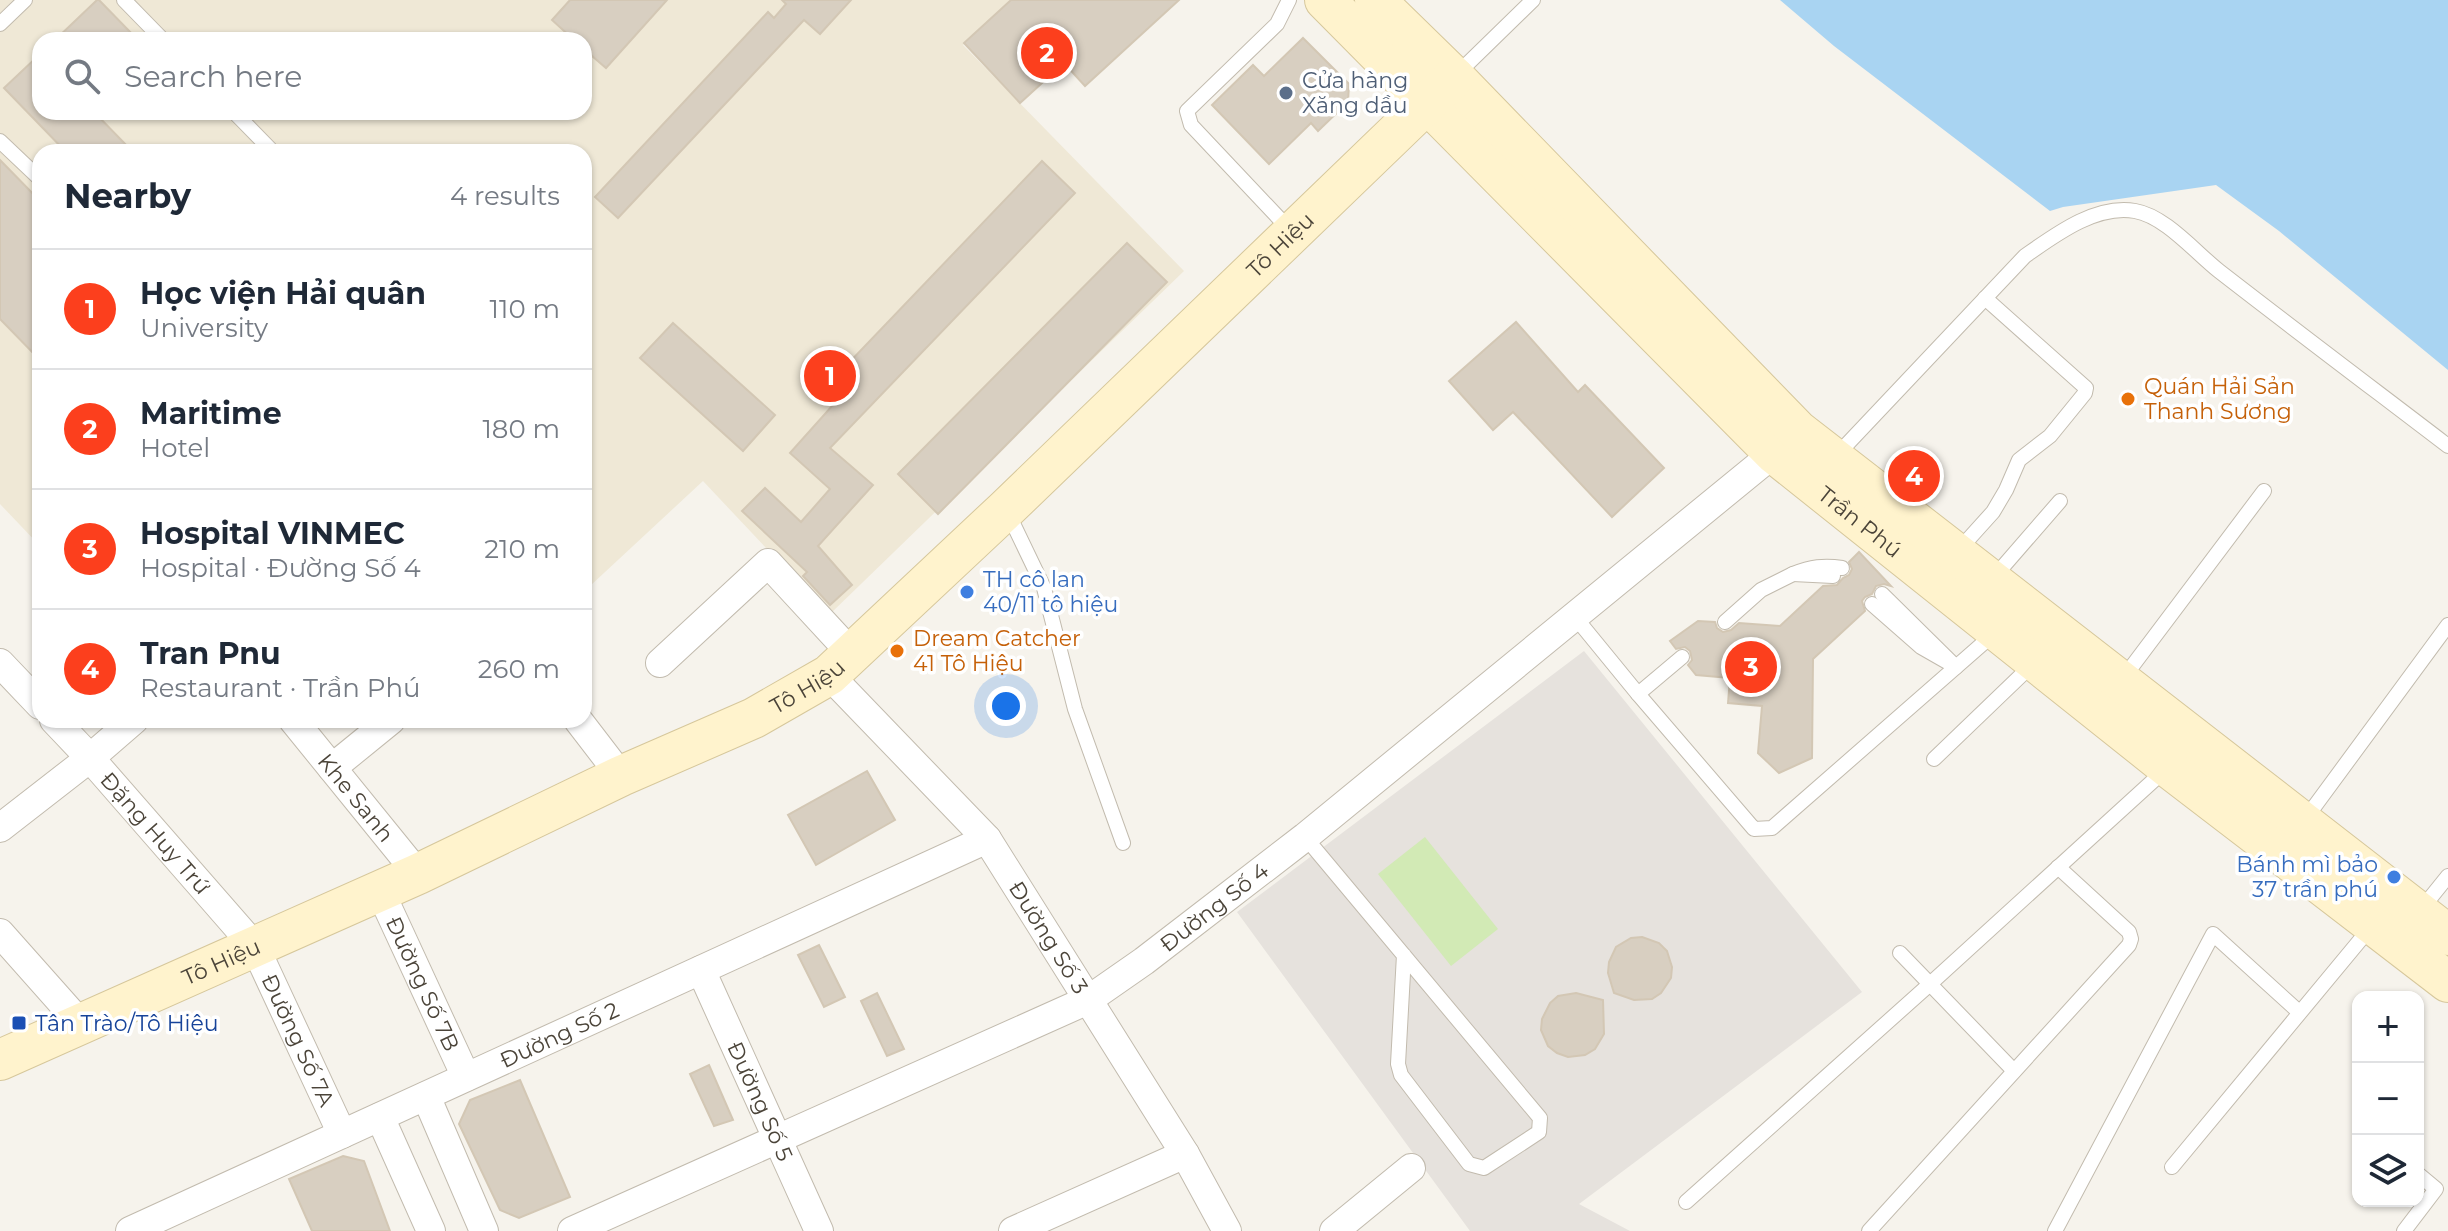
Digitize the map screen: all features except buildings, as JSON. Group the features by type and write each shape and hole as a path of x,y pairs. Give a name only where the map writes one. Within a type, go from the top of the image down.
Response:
{"main road":[{"name":"Trần Phú","path":"1325,0 1441,89"},
{"name":"Trần Phú","path":"1375,0 1441,89 1786,441 1996,632 2448,982"},
{"name":"Tô Hiệu","path":"0,1060 418,874 621,776 754,718 840,664 1006,509 1441,89"},
{"name":"Trần Phú","path":"1786,441 1833,458 2434,923"}],"street":[{"name":"Đường Số 4","path":"572,1231 1088,1000 1144,961 1305,837 1786,441"},
{"name":"Đường Số 3","path":"660,663 768,563 840,664 987,839 1185,1154 1227,1231"},
{"path":"0,663 32,697"},
{"name":"Đặng Huy Trứ","path":"62,728 255,947"},
{"path":"0,828 125,728"},
{"name":"Khe Sanh","path":"300,728 418,874"},
{"path":"332,768 381,728"},
{"path":"584,728 621,776"},
{"name":"Đường Số 2","path":"130,1231 987,839"},
{"name":"Đường Số 7B","path":"380,891 466,1077"},
{"path":"0,933 80,1023"},
{"name":"Đường Số 7A","path":"255,947 342,1134"},
{"name":"Đường Số 5","path":"701,970 819,1231"},
{"path":"426,1096 484,1231"},
{"path":"380,1117 431,1231"},
{"path":"1013,1231 1185,1154"},
{"path":"1334,1231 1411,1168"}],"lane":[{"path":"0,24 25,0"},
{"path":"124,0 155,32"},
{"path":"1289,0 1277,24 1187,111 1191,125 1292,231"},
{"path":"1441,89 1533,0"},
{"path":"242,120 265,144"},
{"path":"0,141 32,171"},
{"path":"1833,458 2025,256 2051,238 2111,210 2136,211 2159,220 2216,269 2448,446"},
{"path":"1956,553 1993,512 2019,460 2060,426 2086,388 1985,298"},
{"path":"2121,681 2264,491"},
{"path":"1991,580 2060,501"},
{"path":"1006,509 1044,588 1075,709 1123,843"},
{"path":"1725,622 1761,590 1793,574 1838,572"},
{"path":"1877,599 1956,667"},
{"path":"1575,617 1754,829 1772,828 1996,632"},
{"path":"2303,822 2448,625"},
{"path":"1638,694 1682,657"},
{"path":"1934,759 2035,662"},
{"path":"1686,1202 2168,767"},
{"path":"1305,837 1404,955 1540,1118 1539,1132 1484,1168 1469,1164 1401,1075 1397,1052 1404,955"},
{"path":"1869,1231 2129,945 2129,932 2058,867"},
{"path":"2434,923 2448,876"},
{"path":"2172,1167 2374,924"},
{"path":"2060,1229 2213,934 2299,1012"},
{"path":"1900,953 2014,1071"},
{"path":"2424,1179 2436,1189 2424,1205"},
{"path":"2404,1231 2422,1207"}],"shaded area":[{"path":"0,0 1010,0 963,45 1184,271 829,615 703,481 592,584 592,144 32,144 32,538 0,504"},
{"path":"1584,651 1862,992 1579,1204 1630,1231 1470,1231 1237,912"}],"green space":[{"path":"1425,837 1498,929 1451,966 1378,874"}],"water":[{"path":"1780,0 2448,0 2448,370 2279,231 2216,185 2050,211 1834,46"}],"place":[{"name":"Maritime","path":"1047,53"},
{"name":"Cửa hàng Xăng dầu","path":"1286,93"},
{"name":"Học viện Hải quân","path":"830,376"},
{"name":"Quán Hải Sản Thanh Sương","path":"2128,399"},
{"name":"Tran Pnu","path":"1914,476"},
{"name":"TH cô lan 40/11 tô hiệu","path":"967,592"},
{"name":"Dream Catcher 41 Tô Hiệu","path":"897,651"},
{"name":"Hospital VINMEC","path":"1751,667"},
{"name":"Bánh mì bảo 37 trần phú","path":"2394,877"},
{"name":"Tân Trào/Tô Hiệu","path":"19,1023"}]}
